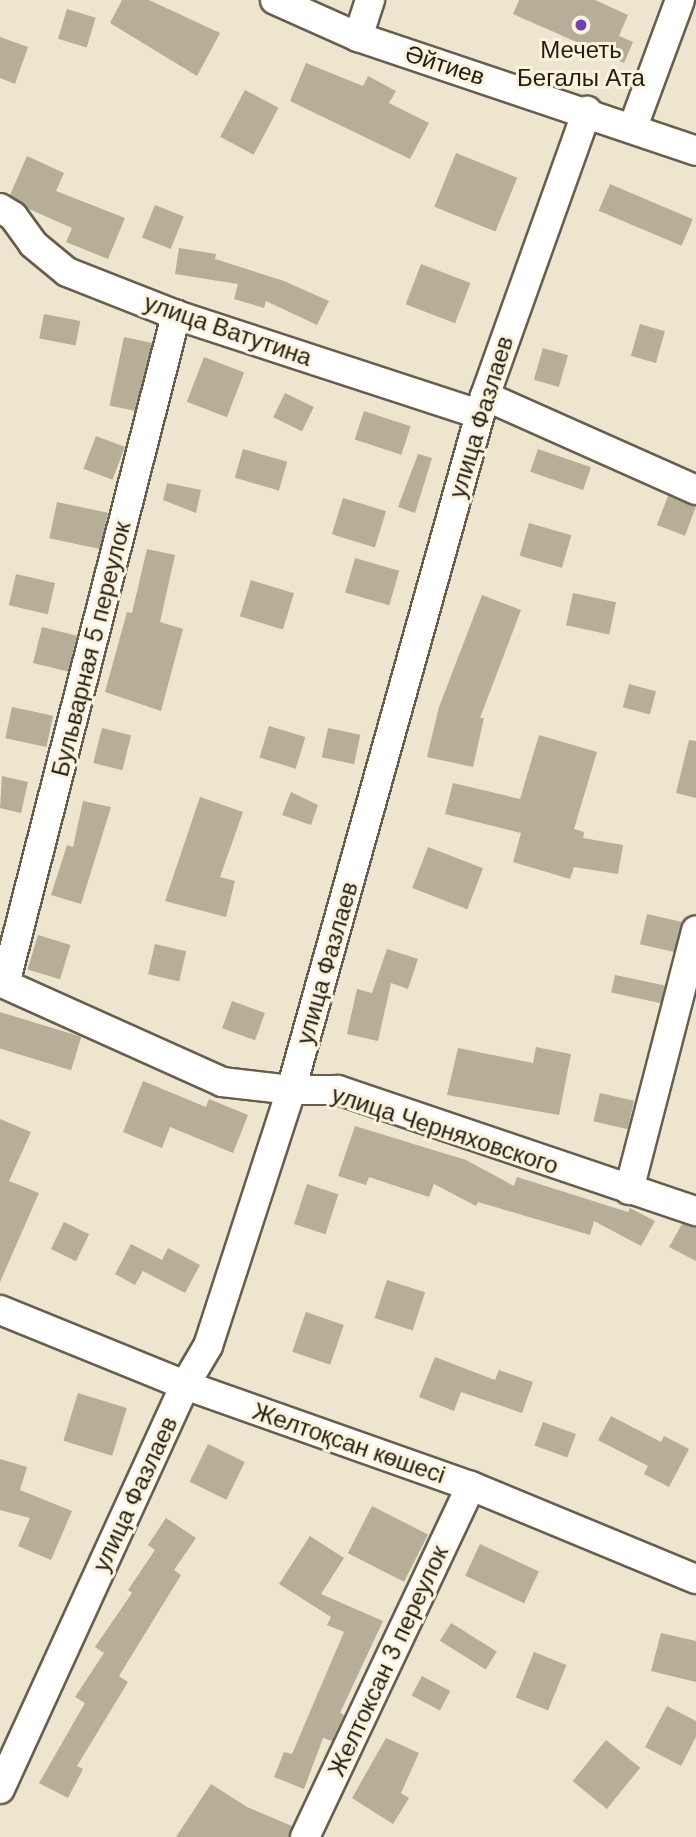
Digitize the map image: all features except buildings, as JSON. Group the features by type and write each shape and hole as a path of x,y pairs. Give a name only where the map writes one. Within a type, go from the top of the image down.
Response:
{"street":[{"name":"Әйтиев","path":"275,0 358,37 587,111 696,151"},
{"path":"358,37 370,0"},
{"path":"634,127 680,0"},
{"name":"улица Фазлаев","path":"0,1789 185,1385 208,1346 291,1090 482,405 587,111"},
{"name":"улица Ватутина","path":"0,208 13,216 33,244 66,272 176,314 482,405 696,490"},
{"name":"Бульварная 5 переулок","path":"3,983 176,314"},
{"path":"629,1190 696,930"},
{"name":"улица Черняховского","path":"3,983 222,1082 291,1090 338,1090 696,1211"},
{"name":"Желтоқсан көшесі","path":"0,1310 185,1385 471,1486 696,1579"},
{"name":"Желтоксан 3 переулок","path":"305,1837 471,1486"}],"place":[{"name":"Мечеть Бегалы Ата","path":"581,25"}]}
